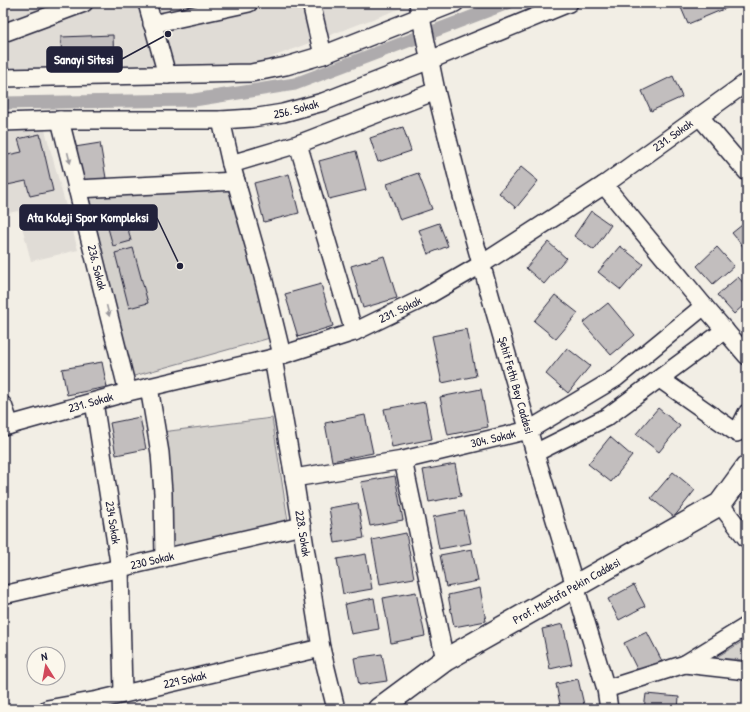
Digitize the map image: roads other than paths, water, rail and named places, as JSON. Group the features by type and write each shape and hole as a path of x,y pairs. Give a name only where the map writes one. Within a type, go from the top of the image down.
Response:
{"main road":[{"name":"Prof. Mustafa Pekin Caddesi","path":"379,709 445,660 575,588 720,504 747,467"}],"street":[{"path":"3,34 84,3"},
{"path":"147,3 167,74"},
{"path":"152,24 249,3"},
{"path":"311,3 323,55"},
{"path":"3,78 251,73 286,66 323,55 420,10 455,3"},
{"name":"256. Sokak","path":"3,122 60,120 221,120 252,118 282,113 323,102 569,3"},
{"name":"Şehit Fethi Bey Caddesi","path":"420,10 436,91 463,200 535,452 606,690 609,709"},
{"name":"231. Sokak","path":"6,426 128,392 277,356 354,332 420,300 482,264 604,185 747,82"},
{"path":"231,164 298,144 436,91"},
{"path":"700,117 747,172"},
{"name":"236. Sokak","path":"60,120 128,392"},
{"name":"228. Sokak","path":"221,120 231,164 262,273 277,356 294,478 321,648 336,709"},
{"path":"298,144 354,332"},
{"path":"78,189 236,181"},
{"path":"604,185 747,356"},
{"name":"304. Sokak","path":"294,478 403,460 529,430 616,378 704,306"},
{"path":"535,452 607,417 725,330"},
{"path":"660,379 737,433 747,413"},
{"path":"149,387 160,453 163,493 164,558"},
{"name":"234 Sokak","path":"94,402 120,569 123,693"},
{"path":"3,405 6,426"},
{"path":"403,460 445,660"},
{"path":"720,504 747,539"},
{"name":"230 Sokak","path":"5,590 120,569 302,526"},
{"path":"606,690 686,664 747,626"},
{"name":"229 Sokak","path":"47,709 99,704 123,693 321,648"},
{"path":"686,664 747,671"}],"waterway":[{"path":"3,103 194,100 295,84 508,3"}],"place":[{"name":"Sanayi Sitesi","path":"168,34"},
{"name":"Ata Koleji Spor Kompleksi","path":"180,266"}]}
